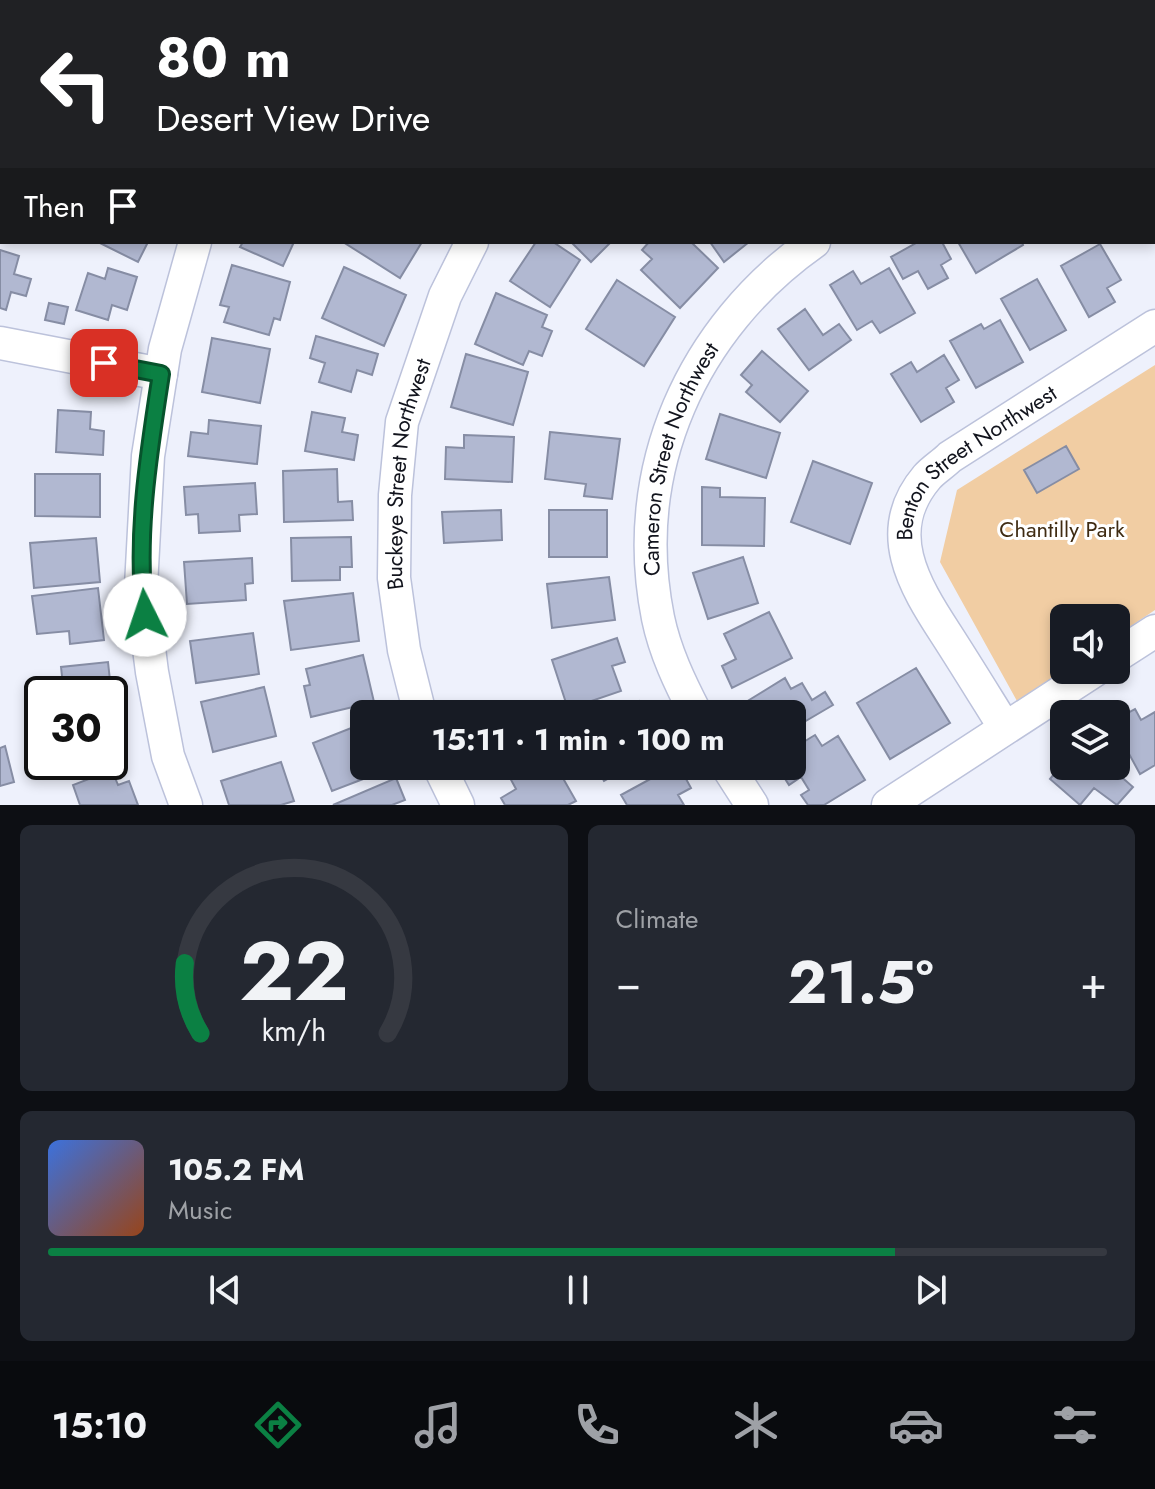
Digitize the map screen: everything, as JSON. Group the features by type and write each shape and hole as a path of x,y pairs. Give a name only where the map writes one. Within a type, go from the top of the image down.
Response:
{"street":[{"path":"186,805 168,756 152,672 141,586 148,456 165,349 194,244"},
{"name":"Buckeye Street Northwest","path":"416,700 404,650 394,578 395,495 402,422 445,296 471,244"},
{"name":"Cameron Street Northwest","path":"689,700 676,675 658,619 650,550 657,473 676,408 701,361 727,322 765,281 811,244"},
{"name":"Benton Street Northwest","path":"1005,728 919,592 907,564 904,533 911,503 927,477 950,457 1155,326"},
{"path":"0,343 161,374"},
{"path":"1130,647 1155,631"},
{"path":"888,805 1073,684"},
{"path":"446,780 458,805"},
{"path":"736,780 752,805"}],"green space":[{"name":"Chantilly Park","path":"1155,365 1155,610 1130,627 1130,604 1050,604 1050,679 1017,701 940,562 957,490"}],"building":[{"path":"102,244 147,244 138,262"},
{"path":"242,244 293,244 283,266 240,247"},
{"path":"346,244 421,244 400,278"},
{"path":"535,244 556,244 580,260 550,307 510,281"},
{"path":"573,244 609,244 591,262"},
{"path":"647,244 693,244 718,268 680,308 641,270 652,259 642,250"},
{"path":"711,244 746,244 724,262"},
{"path":"914,244 943,244 951,259 941,265 948,278 928,289 918,271 903,279 891,257"},
{"path":"959,244 1023,244 1023,245 976,273"},
{"path":"1100,244 1121,280 1107,288 1115,302 1089,317 1061,266"},
{"path":"0,250 19,256 14,274 31,279 26,296 11,292 6,310 0,308"},
{"path":"232,265 290,282 280,320 274,318 269,335 224,322 229,307 220,305"},
{"path":"344,267 406,295 384,346 322,318"},
{"path":"108,268 137,277 127,310 112,305 108,320 76,310 88,273 105,279"},
{"path":"889,268 915,313 880,333 872,321 857,330 830,285 853,271 861,284"},
{"path":"1037,279 1066,330 1030,350 1001,299"},
{"path":"617,280 675,317 644,366 586,329"},
{"path":"496,293 547,315 542,327 552,331 542,356 529,351 523,365 475,344"},
{"path":"49,303 68,307 64,324 45,320"},
{"path":"805,309 823,335 839,324 851,340 809,370 778,329"},
{"path":"1000,320 1023,362 976,388 950,341 981,324 984,329"},
{"path":"316,336 378,354 372,375 357,370 351,392 319,382 325,363 310,358"},
{"path":"212,338 270,349 260,403 202,392"},
{"path":"762,351 808,391 780,422 746,392 752,385 741,375"},
{"path":"466,354 528,372 513,425 451,407"},
{"path":"944,355 959,380 946,388 954,402 921,422 891,374 911,362 917,372"},
{"path":"58,410 91,412 90,429 104,431 103,455 56,452"},
{"path":"312,412 345,418 342,432 358,435 354,460 305,451"},
{"path":"720,414 780,433 766,478 706,459"},
{"path":"209,420 261,426 257,464 188,456 191,432 208,434"},
{"path":"550,432 620,439 612,499 584,496 586,484 545,479"},
{"path":"464,435 514,437 512,482 445,479 446,447 464,448"},
{"path":"1066,446 1079,469 1037,493 1024,470"},
{"path":"813,461 872,483 850,544 791,522"},
{"path":"337,469 338,502 352,501 353,520 284,522 283,471"},
{"path":"35,474 100,474 100,517 35,516"},
{"path":"255,483 257,514 239,515 240,531 199,533 198,514 186,515 184,487"},
{"path":"702,487 720,488 720,497 765,498 764,546 702,545"},
{"path":"501,510 502,540 444,543 442,512"},
{"path":"549,510 607,510 607,557 549,557"},
{"path":"351,537 352,567 340,567 340,580 292,581 291,538"},
{"path":"96,538 100,582 34,588 30,543"},
{"path":"743,557 758,603 708,619 693,573"},
{"path":"252,558 253,583 245,584 246,600 187,604 184,562"},
{"path":"609,577 615,620 552,628 547,584"},
{"path":"98,588 104,640 70,644 69,631 37,634 32,596"},
{"path":"353,593 359,641 291,650 284,601"},
{"path":"769,612 792,658 732,688 722,666 736,659 724,634"},
{"path":"253,633 259,674 196,683 190,641"},
{"path":"617,638 625,662 612,666 621,691 594,700 565,700 552,660"},
{"path":"363,655 374,700 350,700 350,708 311,717 304,686 310,685 306,669"},
{"path":"108,662 110,676 62,676 61,667"},
{"path":"916,668 950,723 890,759 857,703"},
{"path":"785,678 791,689 802,683 812,700 825,692 833,705 806,721 806,700 749,700"},
{"path":"264,687 276,736 213,752 201,702"},
{"path":"1135,709 1141,720 1155,712 1155,765 1140,774 1130,756 1130,712"},
{"path":"350,728 350,780 361,780 332,791 313,743"},
{"path":"815,735 822,746 838,736 865,780 824,805 808,805 801,795 809,790 803,780 806,780 806,740"},
{"path":"5,746 14,782 0,786 0,748"},
{"path":"281,762 294,801 281,805 229,805 221,781"},
{"path":"86,780 116,780 118,785 129,781 138,805 80,805 73,785"},
{"path":"391,780 397,780 405,800 392,805 333,805"},
{"path":"511,780 564,780 576,801 568,805 505,805 501,798 516,789"},
{"path":"648,780 687,780 691,788 678,795 684,805 627,805 621,795"},
{"path":"1051,780 1125,780 1133,787 1117,805 1094,788 1080,805"}],"route":[{"path":"104,363 161,374 148,456 141,586 145,615"}]}
